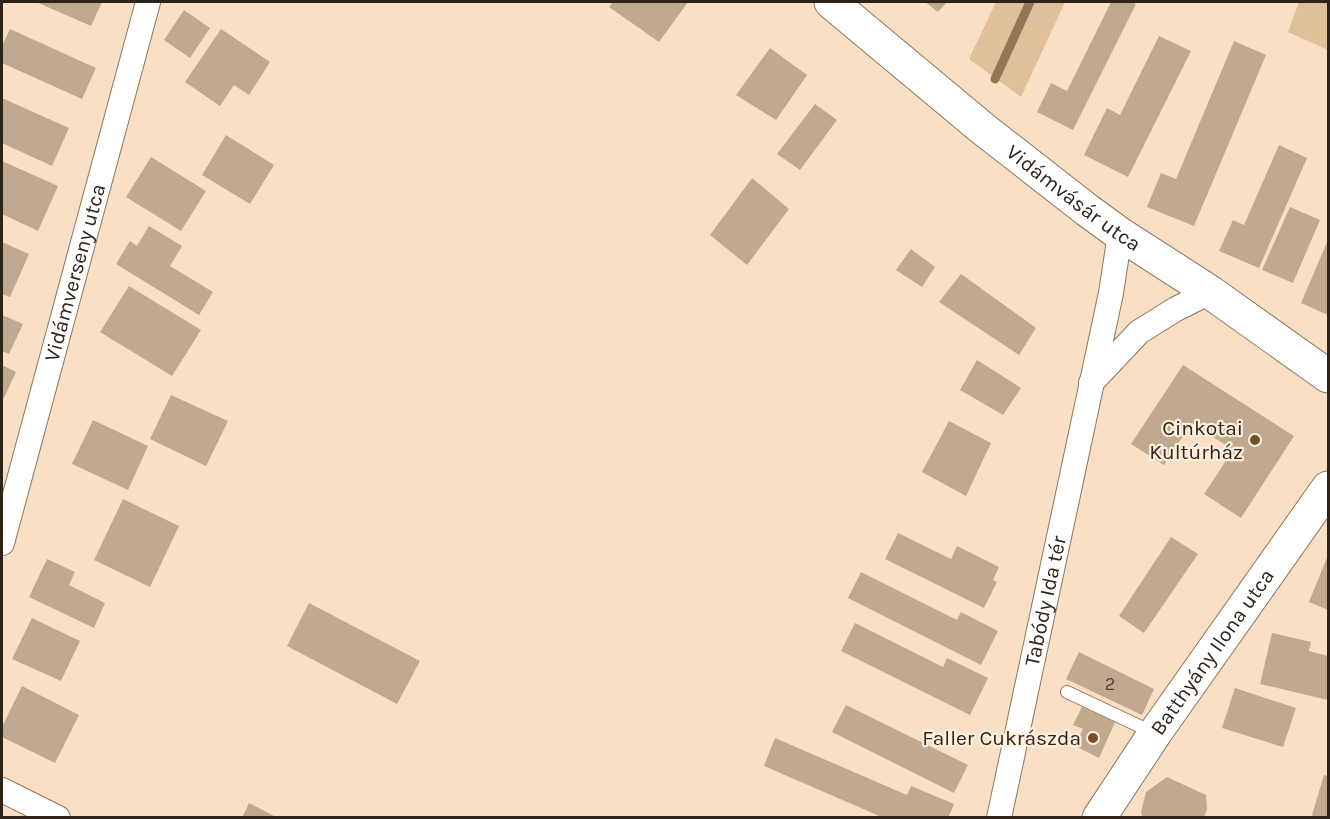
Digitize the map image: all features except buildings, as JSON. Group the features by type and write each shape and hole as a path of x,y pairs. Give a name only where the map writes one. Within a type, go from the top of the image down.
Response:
{"main road":[{"name":"Vidámvásár utca","path":"831,2 1008,149 1120,234 1210,292 1329,376"},
{"name":"Batthyány Ilona utca","path":"1099,818 1155,733 1329,488"}],"street":[{"name":"Vidámverseny utca","path":"2,543 148,2"},
{"name":"Tabódy Ida tér","path":"999,818 1111,293 1120,234"},
{"path":"1091,383 1139,332 1176,309 1210,292"},
{"path":"2,790 58,818"}],"lane":[{"path":"1066,692 1155,733"}],"shaded area":[{"path":"996,2 1065,2 1021,97 969,59"},
{"path":"1299,2 1328,2 1328,50 1288,32"}],"waterway":[{"path":"995,79 1030,2"}],"place":[{"name":"Cinkotai Kultúrház","path":"1255,440"},
{"name":"Faller Cukrászda","path":"1093,738"}]}
